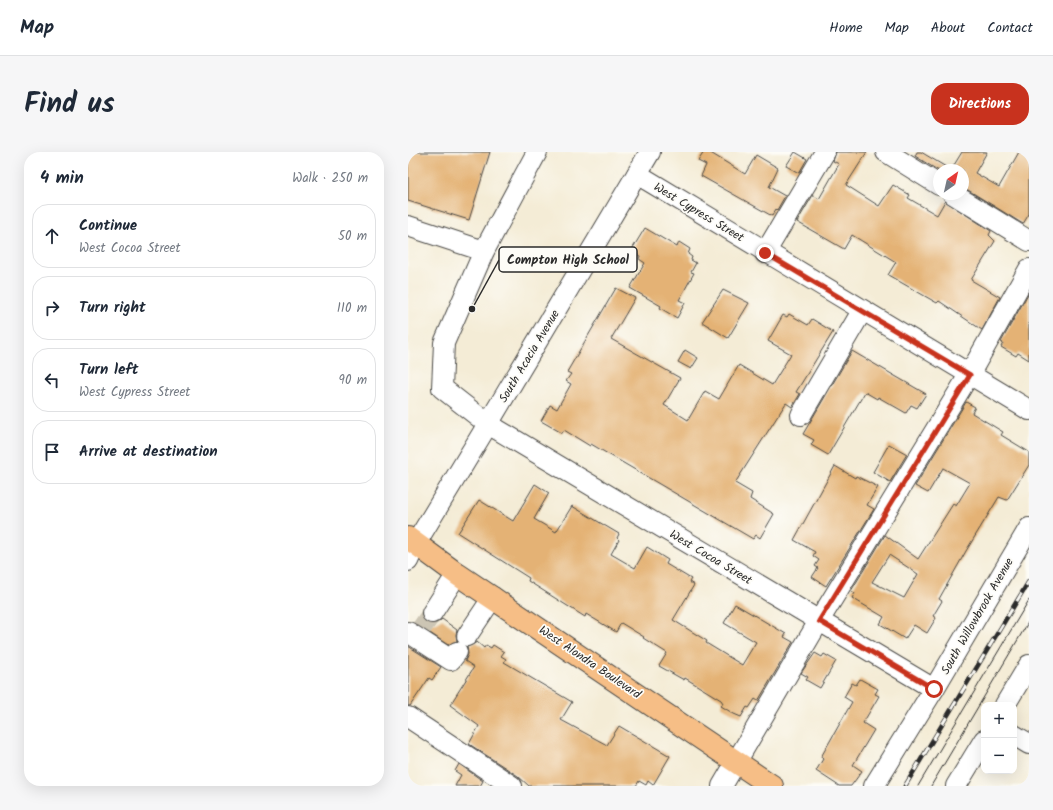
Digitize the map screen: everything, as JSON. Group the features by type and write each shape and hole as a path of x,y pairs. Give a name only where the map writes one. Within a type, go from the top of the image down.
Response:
{"main road":[{"name":"West Alondra Boulevard","path":"411,547 493,597 772,786"}],"street":[{"path":"408,226 484,251 537,152"},
{"name":"South Acacia Avenue","path":"411,547 488,424 650,152"},
{"path":"765,253 825,152"},
{"path":"886,152 933,181"},
{"name":"West Cypress Street","path":"637,174 765,253 1029,410"},
{"path":"963,200 1029,241"},
{"name":"West Cocoa Street","path":"484,251 444,343 442,388 488,424 934,689"},
{"path":"722,786 819,621 970,375 1029,269"},
{"path":"801,415 862,311"},
{"name":"South Willowbrook Avenue","path":"874,786 934,689 1029,528"},
{"path":"457,574 419,628 451,660 493,597"},
{"path":"1007,702 1029,665"},
{"path":"408,717 512,786"},
{"path":"1017,737 1029,744"},
{"path":"956,786 981,745"}],"building":[{"path":"408,152 490,152 469,220 408,201"},
{"path":"704,152 709,152 745,174 756,155 778,168 769,187 785,196 772,216 701,176 706,165 698,161"},
{"path":"795,152 807,159 799,173 786,166"},
{"path":"836,152 867,152 846,185 879,206 893,185 910,195 908,198 937,215 945,201 991,231 989,235 995,241 971,280 1000,297 982,330 939,301 937,303 888,275 896,262 852,235 844,249 797,222 813,195 819,199 839,164 833,161"},
{"path":"917,152 921,152 941,164 933,164 933,167 915,156"},
{"path":"962,152 987,152 975,173 999,187 1019,152 1029,152 1029,214 1023,224 969,191 969,164 955,164"},
{"path":"645,228 677,247 679,242 690,249 688,254 692,257 691,260 696,263 691,272 694,273 679,300 685,303 677,318 660,308 661,306 630,288 645,263 639,259 640,256 631,251"},
{"path":"616,288 635,298 611,339 680,378 664,405 688,420 705,391 719,399 739,365 772,385 791,354 768,341 783,315 787,317 789,314 808,325 812,319 833,332 796,392 800,394 792,407 786,403 735,483 752,493 750,499 774,514 760,538 756,535 753,539 591,444 590,446 564,430 562,433 541,421 550,405 557,409 571,384 566,381 571,374 567,372"},
{"path":"723,290 749,303 728,338 702,322"},
{"path":"1029,292 1029,360 1018,353 1016,356 1001,347 1003,343 1001,342"},
{"path":"685,350 698,358 691,369 678,362"},
{"path":"852,351 926,394 917,408 911,405 906,413 878,397 877,399 865,392 828,455 811,445 814,440 803,434"},
{"path":"966,402 975,407 972,413 1003,432 1001,435 1029,452 1029,465 1007,500 999,497 966,551 939,599 942,601 933,616 936,618 927,633 914,625 905,639 880,624 884,617 852,598 855,593 851,591 885,535 918,559 953,504 956,506 970,483 943,468 928,493 915,486","holes":["889,555 918,574 904,598 872,582"]},
{"path":"889,444 907,454 890,482 873,472"},
{"path":"835,466 855,478 856,476 878,487 867,505 874,509 826,586 812,577 818,568 815,566 819,560 813,556 815,552 794,540"},
{"path":"535,484 549,493 534,519 556,532 572,506 619,534 617,538 619,540 611,554 635,568 647,547 668,560 666,564 691,579 689,582 694,585 673,620 707,641 706,643 742,665 756,642 724,623 735,604 786,634 784,637 793,642 758,701 755,699 749,708 747,707 741,717 734,714 721,706 723,703 721,700 685,678 684,680 659,666 667,653 643,638 644,637 621,623 616,632 586,614 585,617 528,581 529,578 458,533 479,500 513,521"},
{"path":"421,614 426,623 437,623 442,619 457,630 457,641 448,645 415,623"},
{"path":"477,642 484,648 486,645 491,648 493,645 504,652 501,656 506,659 504,662 572,702 561,720 607,745 619,726 670,756 653,785 648,781 646,785 639,781 636,786 529,786 518,776 469,744 479,726 450,705 474,667 465,661 468,654 467,647"},
{"path":"408,646 441,667 432,680 429,678 410,706 408,706"},
{"path":"815,653 822,657 824,654 836,661 820,688 806,680 808,677 801,673"},
{"path":"860,679 878,689 875,694 879,696 863,723 874,730 853,765 862,771 851,786 839,786 816,771 823,759 821,757 852,702 844,697 852,683 856,685"},
{"path":"459,764 483,781 480,786 455,786 461,775 455,771"}],"tunnel":[{"path":"421,629 432,613"}],"tram line":[{"path":"918,786 1029,600"},
{"path":"931,786 1029,621"}],"railway":[{"path":"905,786 1029,581"}],"place":[{"name":"Compton High School","path":"472,309"}],"route":[{"path":"765,253 970,375 819,621 934,689"}]}
